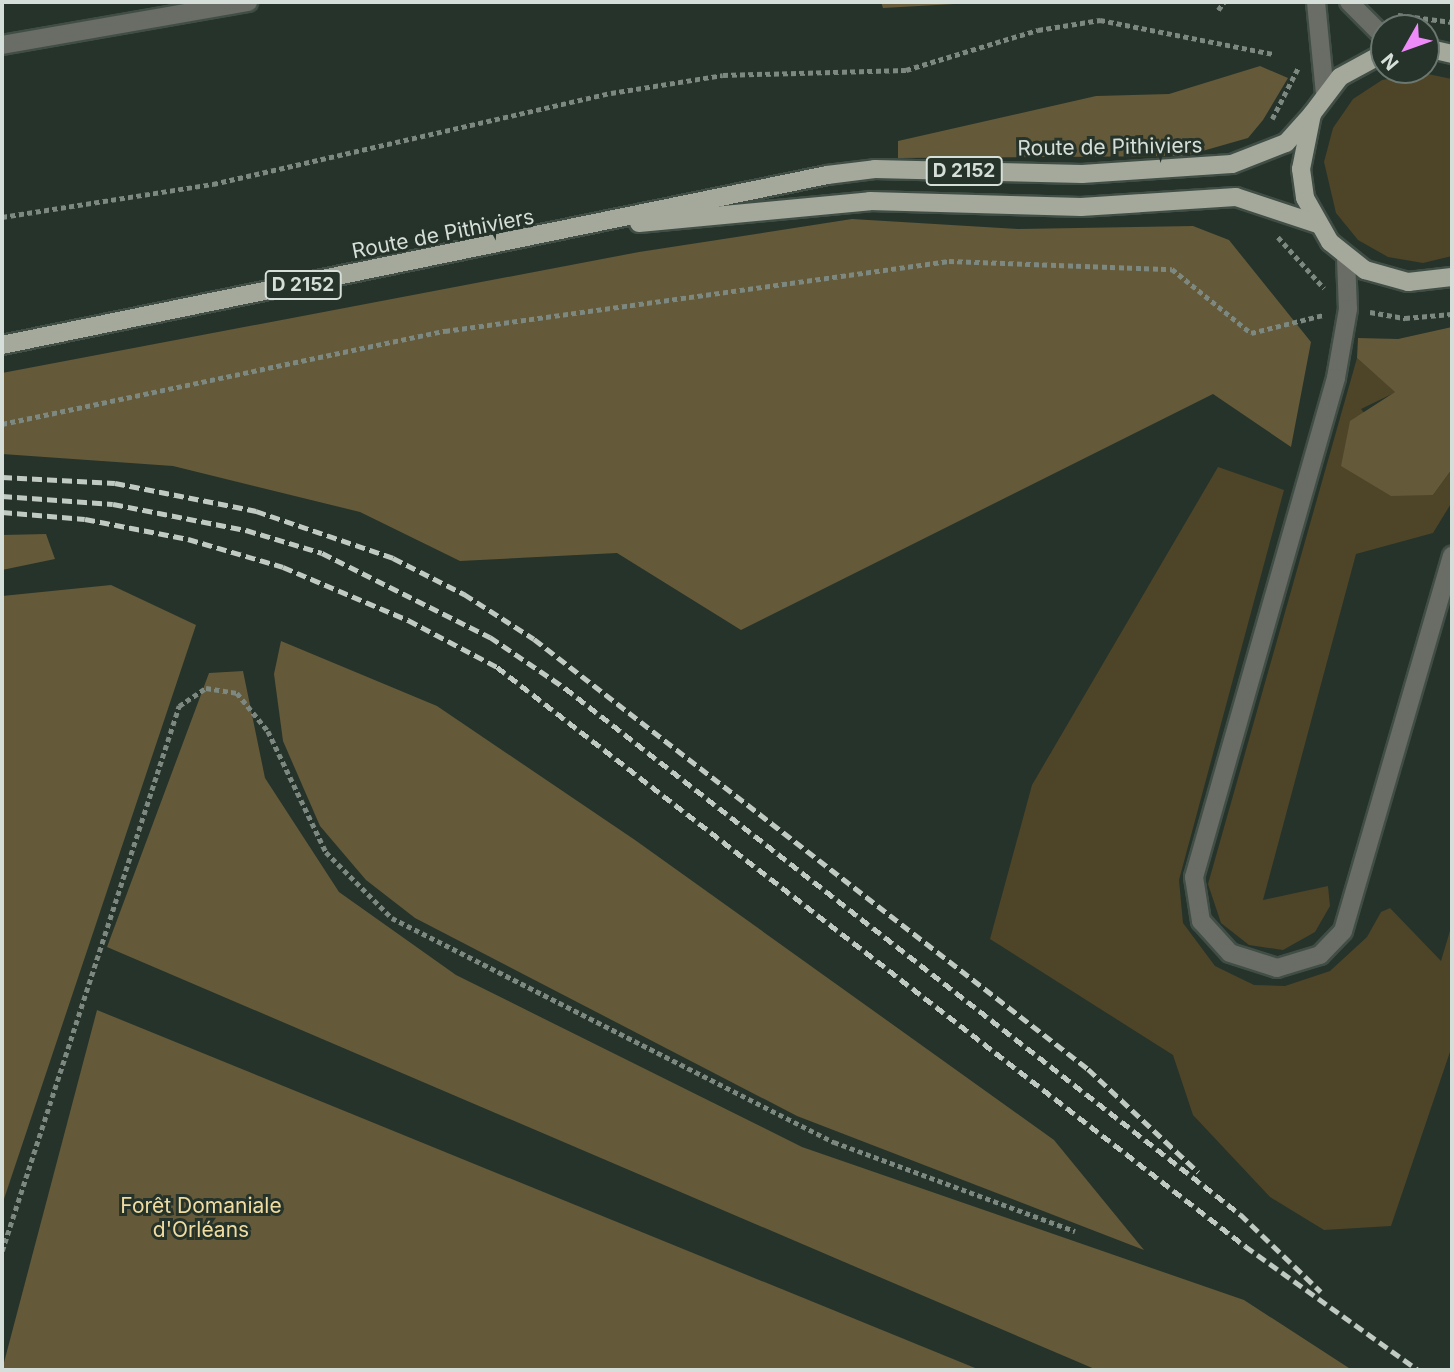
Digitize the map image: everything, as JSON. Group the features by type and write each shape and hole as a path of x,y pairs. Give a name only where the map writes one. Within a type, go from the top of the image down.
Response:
{"main road":[{"path":"1370,59 1358,64 1325,93 1312,114 1301,169 1317,224 1346,258 1408,282 1452,277"},
{"name":"Route de Pithiviers","path":"2,345 604,225 695,199 874,169 1082,174 1232,164 1286,144 1312,114"},
{"name":"Route de Pithiviers","path":"604,225 870,201 1081,207 1236,197 1317,224"}],"street":[{"path":"2,46 248,2"},
{"path":"1316,2 1325,93"},
{"path":"1349,2 1370,23"},
{"path":"1346,258 1348,309 1336,378 1194,877 1201,921 1230,953 1277,968 1320,954 1343,931 1452,555"}],"path":[{"path":"1218,10 1224,2"},
{"path":"2,217 213,184 611,93 723,75 906,70 1038,30 1100,20 1274,54"},
{"path":"2,424 445,331 949,261 1172,269 1251,333 1348,309"},
{"path":"2,1251 179,706 206,688 237,693 268,731 326,852 392,918 834,1142 1075,1231"}],"shaded area":[{"path":"1440,77 1452,79 1452,256 1423,263 1388,257 1358,240 1336,213 1324,162 1333,128 1353,99 1376,84 1440,84"},
{"path":"1357,358 1396,392 1361,409 1433,495 1452,469 1452,502 1433,533 1356,554 1263,900 1328,886 1330,906 1315,932 1283,950 1249,945 1221,923 1208,884"},
{"path":"1218,467 1284,490 1179,880 1183,923 1215,966 1254,985 1285,986 1330,971 1367,937 1381,912 1390,908 1441,961 1452,924 1452,1046 1391,1226 1324,1230 1270,1197 1193,1115 1173,1055 990,939 1032,785"}],"green space":[{"path":"881,2 990,2 883,8"},
{"path":"1260,66 1288,78 1263,120 1248,138 1185,156 898,158 898,141 1096,96 1169,94"},
{"path":"852,219 1018,229 1193,226 1229,240 1311,342 1291,447 1213,394 741,630 617,553 460,561 360,512 173,466 2,454 2,373 639,252"},
{"path":"1452,327 1452,469 1433,495 1391,496 1341,466 1350,421 1395,392 1357,358 1358,338 1398,339"},
{"path":"46,534 55,559 2,570 2,535"},
{"path":"111,585 196,625 2,1205 2,596"},
{"path":"281,641 437,706 635,840 1054,1140 1144,1250 797,1116 415,918 366,880 320,826 283,741 274,674"},
{"path":"243,671 265,778 339,892 456,975 802,1147 1244,1300 1352,1370 1097,1370 107,947 209,673"},
{"name":"Forêt Domaniale d'Orléans","path":"97,1010 980,1370 2,1370"}],"railway":[{"path":"2,477 115,483 256,511 393,558 464,594 534,639 1088,1069 1198,1172"},
{"path":"2,496 113,504 246,530 322,553 490,637 565,688 1240,1214 1321,1292"},
{"path":"2,512 85,519 188,539 283,567 408,620 497,667 1245,1246 1418,1370"}]}
